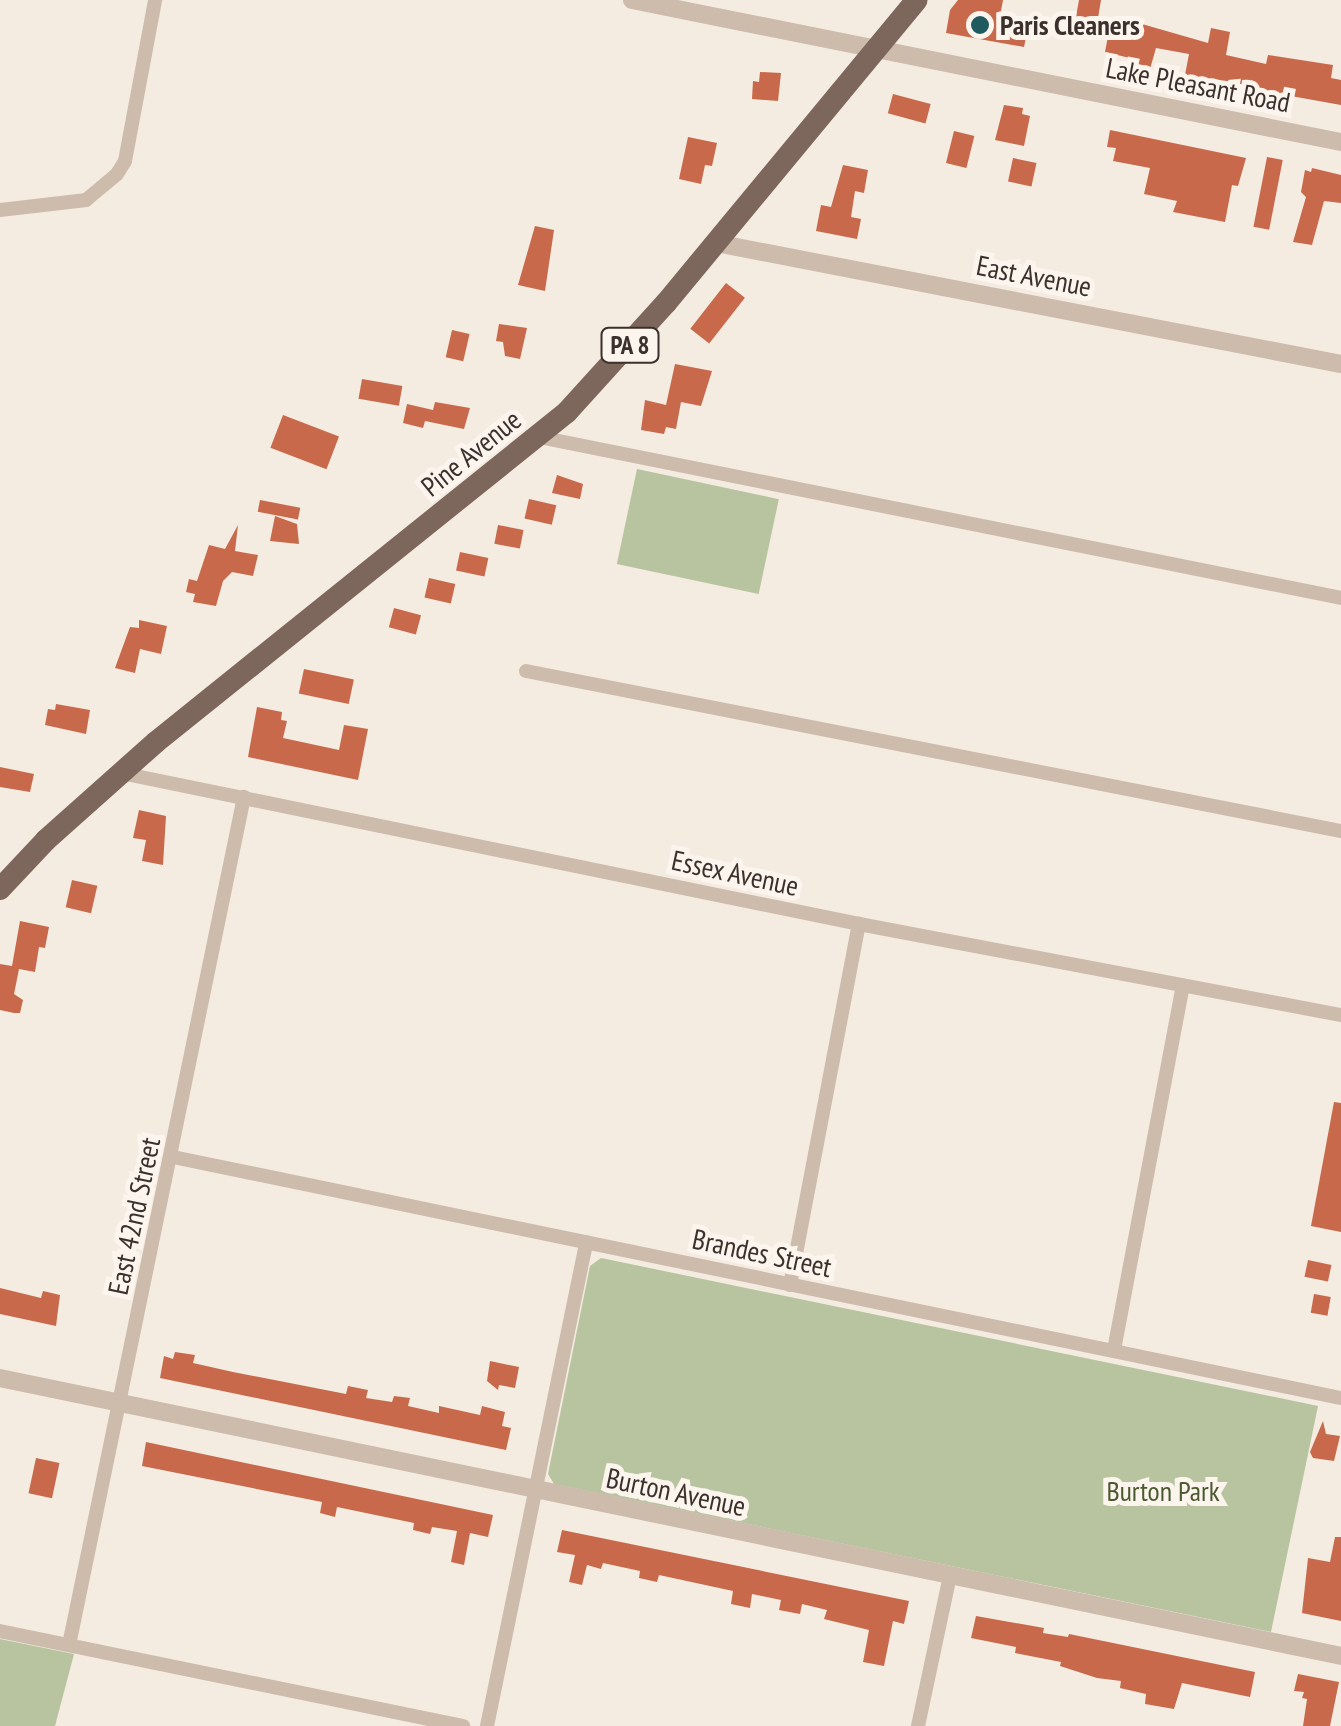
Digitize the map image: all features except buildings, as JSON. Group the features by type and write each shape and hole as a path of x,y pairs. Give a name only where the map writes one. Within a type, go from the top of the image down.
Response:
{"main road":[{"name":"Pine Avenue","path":"0,889 120,773 539,438 616,361 917,0"}],"street":[{"path":"0,210 86,200 110,182 125,161 155,0"},
{"name":"Lake Pleasant Road","path":"637,0 1341,142"},
{"name":"East Avenue","path":"716,243 1341,364"},
{"path":"539,438 1341,598"},
{"path":"526,671 1341,831"},
{"name":"Essex Avenue","path":"120,773 859,924 1341,1015"},
{"name":"East 42nd Street","path":"68,1645 173,1156 244,798"},
{"path":"790,1286 859,924"},
{"path":"1114,1350 1183,985"},
{"name":"Brandes Street","path":"173,1156 1341,1398"},
{"path":"487,1726 586,1242"},
{"name":"Burton Avenue","path":"0,1378 1341,1656"},
{"path":"918,1726 950,1576"},
{"path":"0,1631 463,1726"}],"green space":[{"path":"637,469 779,499 759,594 617,564"},
{"name":"Burton Park","path":"601,1258 1318,1406 1271,1632 554,1484 548,1474 590,1266"},
{"path":"0,1639 74,1654 55,1726 0,1726"}],"place":[{"name":"Paris Cleaners","path":"980,25"}]}
